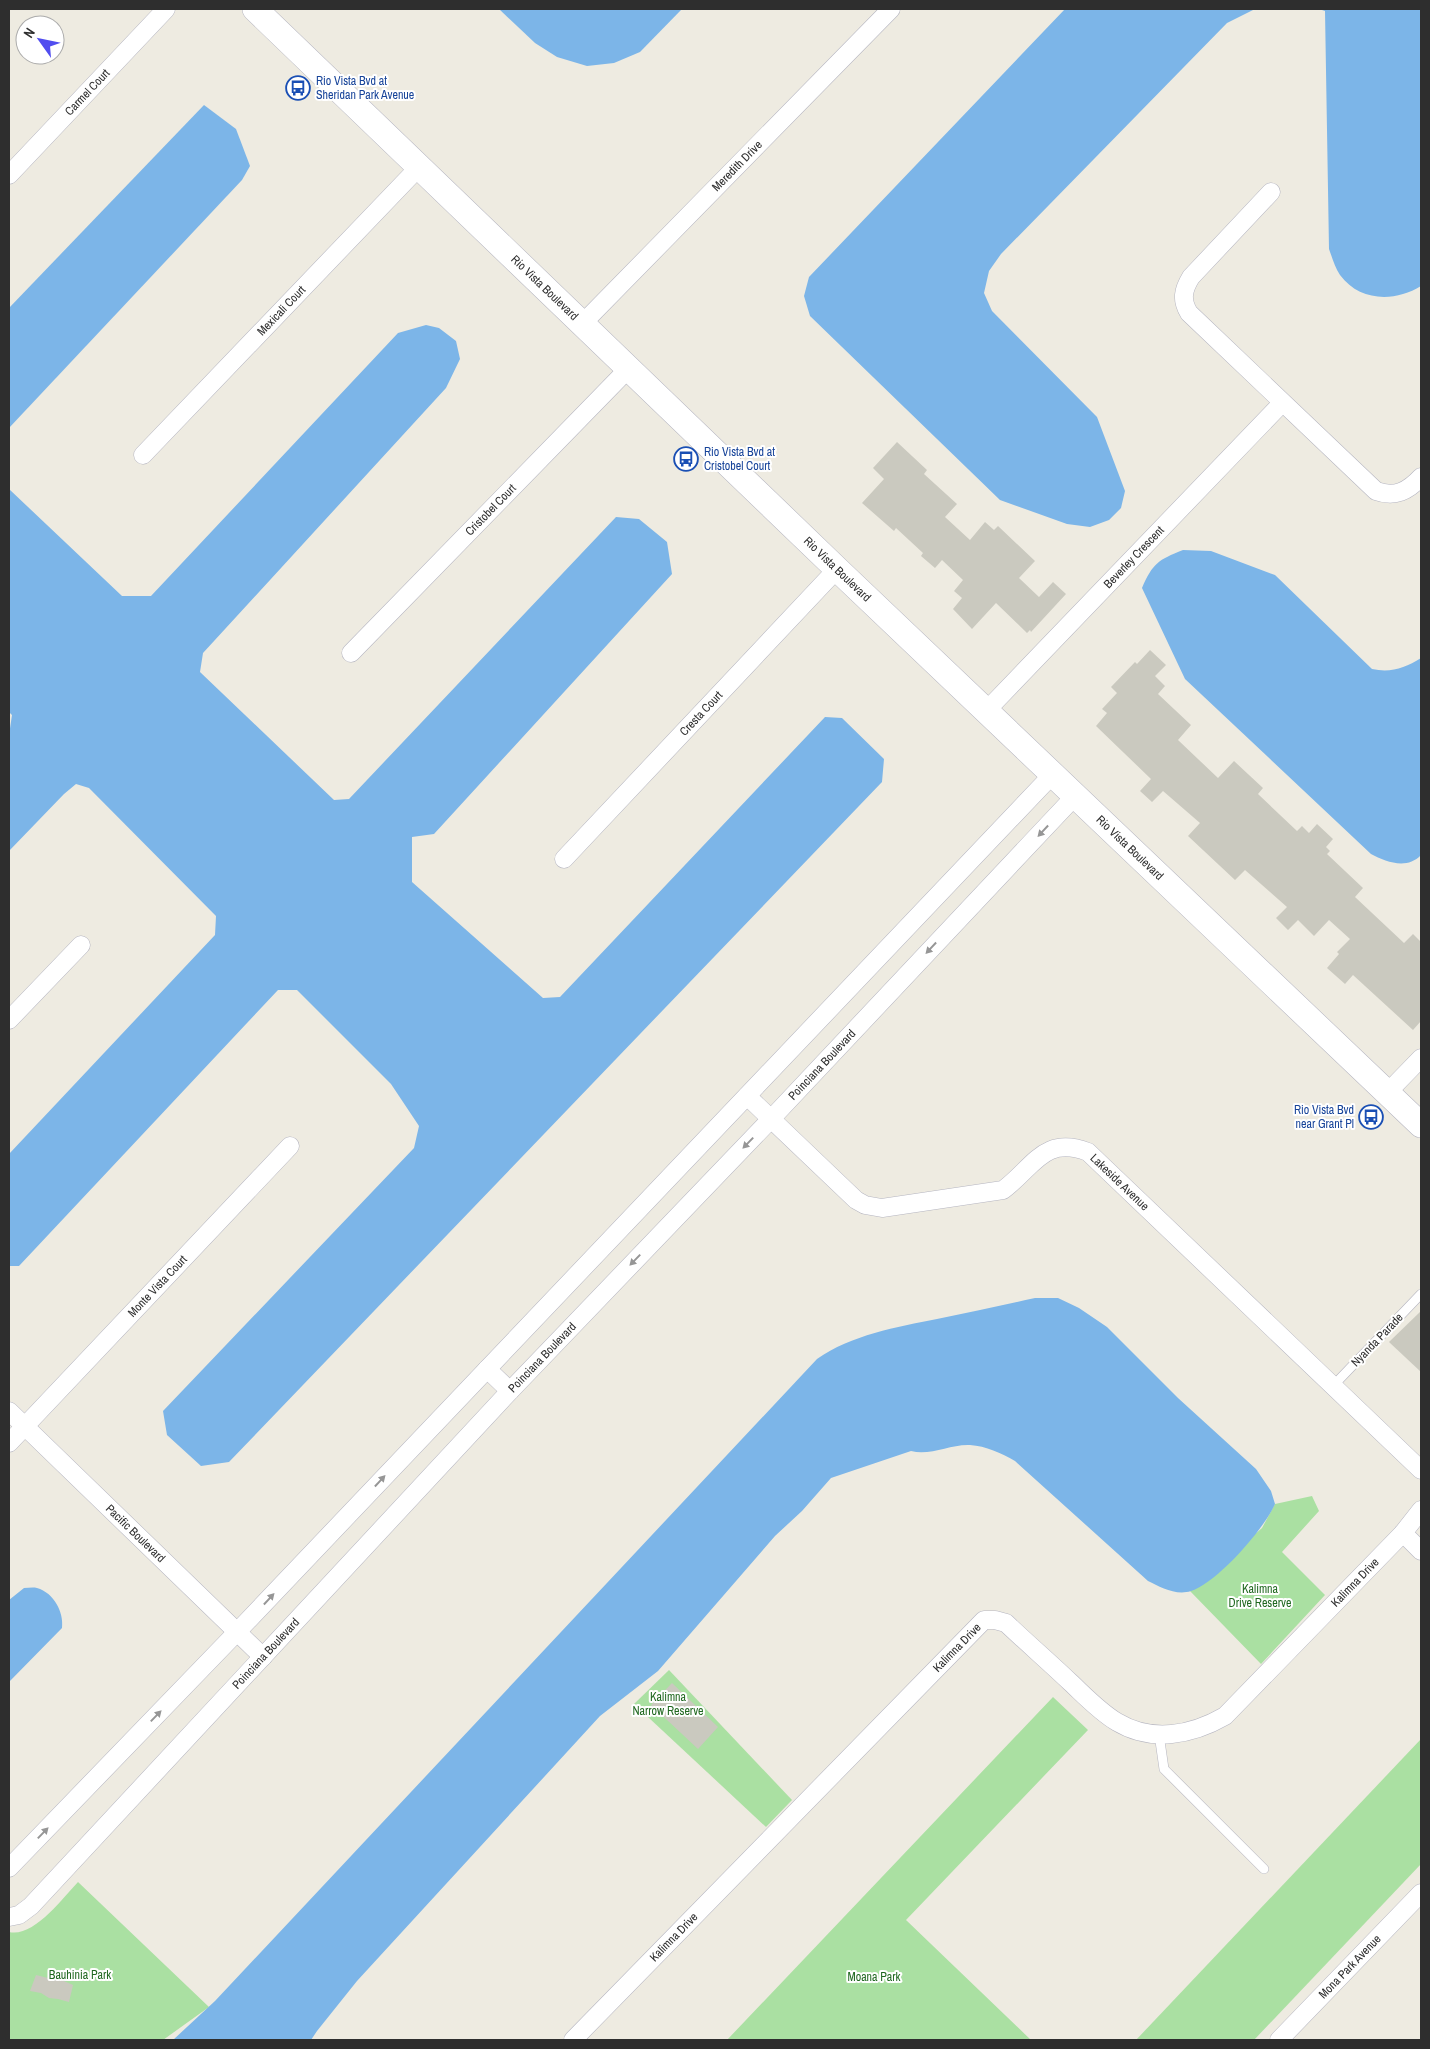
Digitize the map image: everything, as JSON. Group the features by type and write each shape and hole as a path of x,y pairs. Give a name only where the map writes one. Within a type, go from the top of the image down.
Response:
{"street":[{"name":"Carmel Court","path":"9,175 166,9"},
{"name":"Rio Vista Boulevard","path":"255,9 1421,1125"},
{"name":"Meredith Drive","path":"583,323 891,9"},
{"name":"Mexicali Court","path":"143,455 419,167"},
{"path":"1271,192 1191,277 1185,286 1184,305 1189,313 1376,491 1385,494 1395,494 1406,490 1421,477"},
{"name":"Cristobel Court","path":"351,653 630,368"},
{"name":"Beverley Crescent","path":"987,710 1282,403"},
{"name":"Cresta Court","path":"564,859 837,568"},
{"path":"9,1868 237,1632 1054,774"},
{"name":"Poinciana Boulevard","path":"9,1916 19,1915 30,1906 510,1391 1076,795"},
{"path":"9,1020 81,945"},
{"path":"1388,1092 1421,1058"},
{"name":"Lakeside Avenue","path":"747,1096 856,1200 865,1205 882,1208 1003,1190 1015,1181 1041,1155 1053,1148 1071,1146 1088,1152 1421,1470"},
{"name":"Monte Vista Court","path":"9,1442 290,1146"},
{"path":"487,1369 510,1391"},
{"name":"Pacific Boulevard","path":"9,1410 263,1657"},
{"name":"Kalimna Drive","path":"573,2040 984,1620 1006,1623 1117,1722 1136,1730 1159,1734 1182,1734 1206,1727 1225,1716 1403,1533 1421,1510"},
{"path":"1403,1533 1421,1551"},
{"name":"Mona Park Avenue","path":"1279,2040 1421,1893"}],"lane":[{"name":"Nyanda Parade","path":"1333,1386 1421,1294"},
{"path":"1159,1734 1164,1769 1264,1869"}],"green space":[{"name":"Kalimna Drive Reserve","path":"1312,1496 1319,1511 1282,1552 1325,1595 1261,1664 1190,1591 1262,1528 1275,1504"},
{"name":"Kalimna Narrow Reserve","path":"669,1670 792,1800 766,1827 634,1704"},
{"name":"Moana Park","path":"1053,1697 1088,1730 906,1920 1031,2040 727,2040"},
{"path":"1421,1739 1421,1864 1254,2040 1136,2040"},
{"name":"Bauhinia Park","path":"78,1882 209,2007 163,2040 9,2040 9,1932 28,1929 37,1923"}],"water":[{"path":"499,9 682,9 640,52 614,63 587,66 557,57 535,43"},
{"path":"1065,9 1255,9 1227,23 1001,254 989,271 984,293 992,311 1097,417 1125,491 1121,508 1109,520 1090,527 1067,524 1000,500 810,316 804,296 809,277"},
{"path":"1319,9 1421,9 1421,286 1400,295 1378,297 1357,290 1340,275 1329,249 1325,11"},
{"path":"204,105 236,129 250,166 242,180 9,428 9,308"},
{"path":"426,325 439,328 456,341 460,359 446,388 203,653 200,672 334,800 349,799 616,517 639,519 667,542 672,574 434,834 412,837 412,882 543,998 560,997 825,717 842,718 884,759 882,782 229,1462 201,1466 167,1435 163,1411 414,1148 419,1126 391,1084 297,990 278,990 19,1266 9,1266 9,1154 215,935 216,916 89,788 76,784 9,851 9,735 12,715 9,712 9,489 122,596 151,596 398,333"},
{"path":"1183,550 1211,551 1275,575 1372,669 1398,669 1421,658 1421,855 1415,860 1396,863 1383,860 1371,854 1185,679 1142,588 1157,563"},
{"path":"1035,1298 1058,1298 1079,1308 1107,1327 1178,1398 1256,1469 1271,1491 1275,1504 1251,1540 1227,1566 1202,1586 1191,1591 1180,1592 1158,1586 1148,1581 1015,1461 988,1448 963,1445 926,1452 911,1451 831,1478 802,1511 775,1536 658,1671 600,1716 357,1981 311,2040 173,2040 215,2001 817,1359 844,1344 875,1333"},
{"path":"24,1588 43,1590 53,1599 61,1616 62,1628 9,1682 9,1600"}],"building":[{"path":"897,442 927,470 924,474 957,504 945,517 970,540 985,522 994,530 998,526 1035,561 1019,578 1039,597 1053,582 1066,594 1031,632 1030,630 1027,633 996,603 972,629 953,609 962,598 954,591 963,580 942,560 935,568 921,556 923,553 896,528 894,531 862,503 884,479 873,468"},
{"path":"1150,650 1166,665 1155,676 1165,686 1158,694 1191,725 1178,740 1218,778 1234,761 1263,788 1258,794 1297,831 1302,826 1309,833 1317,824 1333,839 1326,847 1330,851 1327,854 1363,888 1355,897 1404,943 1413,934 1421,942 1421,1021 1413,1030 1353,975 1345,984 1327,968 1339,954 1337,952 1350,939 1329,920 1314,936 1298,920 1288,930 1276,918 1287,907 1245,870 1235,880 1188,836 1200,823 1163,791 1152,802 1140,791 1151,779 1096,726 1107,713 1102,709 1117,693 1111,687 1135,662 1137,664"},
{"path":"1421,1311 1421,1372 1389,1342"},
{"path":"672,1683 718,1727 698,1749 651,1705"},
{"path":"36,1975 48,1978 55,1977 73,1985 69,2002 49,1998 41,1993 30,1991"}],"place":[{"name":"Rio Vista Bvd at Sheridan Park Avenue","path":"298,88"},
{"name":"Rio Vista Bvd at Cristobel Court","path":"686,459"},
{"name":"Rio Vista Bvd near Grant Pl","path":"1371,1117"}]}
